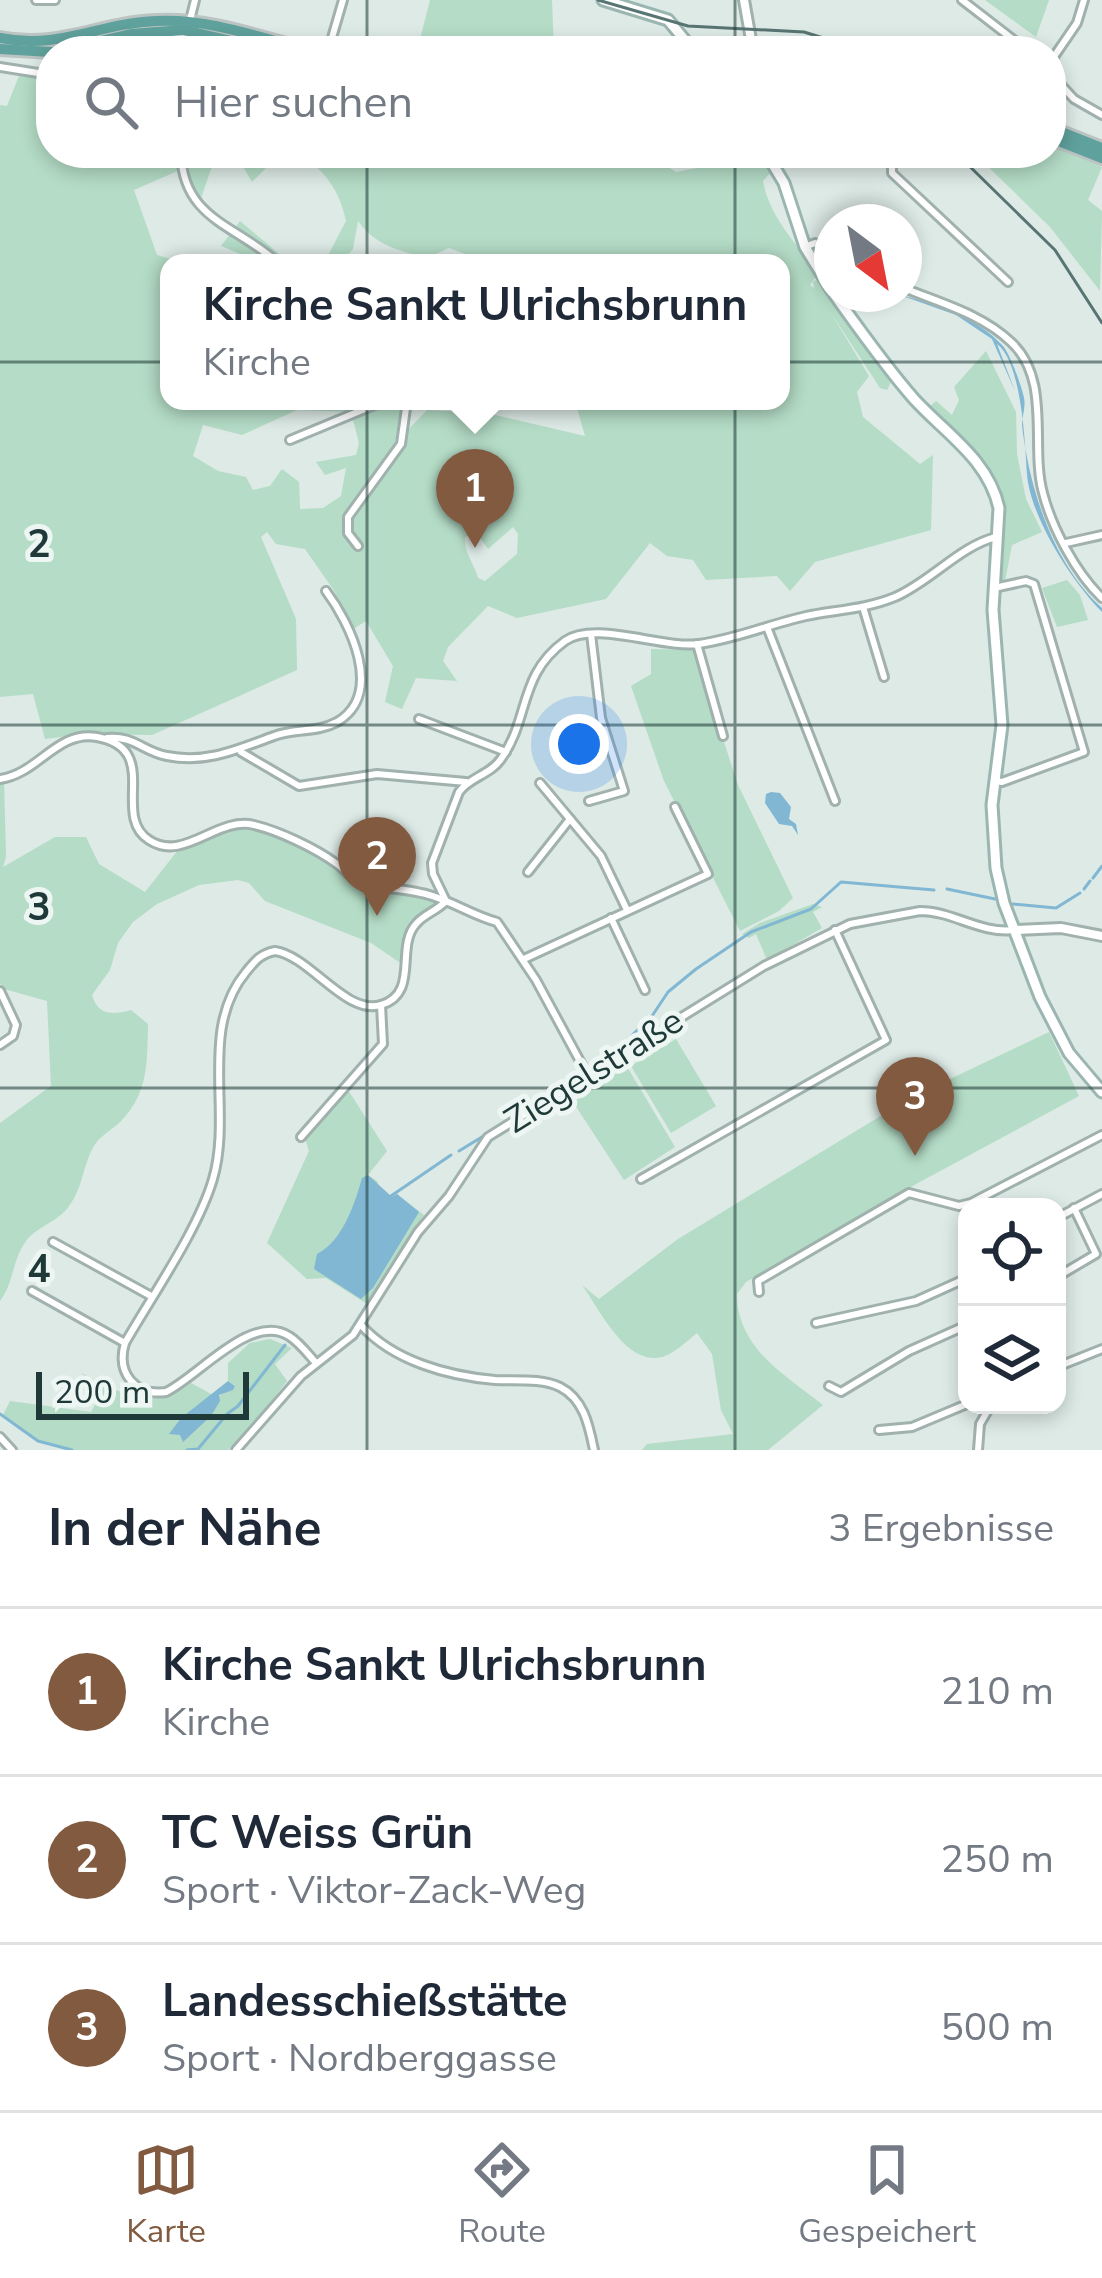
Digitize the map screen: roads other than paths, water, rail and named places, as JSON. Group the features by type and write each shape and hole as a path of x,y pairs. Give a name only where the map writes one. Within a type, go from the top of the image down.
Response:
{"main road":[{"path":"603,0 668,20 681,36"},
{"path":"88,36 153,21 213,36"},
{"path":"125,36 185,29 225,36"},
{"path":"0,38 36,48"},
{"path":"0,49 36,45"},
{"path":"1066,134 1102,148"},
{"path":"1066,144 1102,158"},
{"path":"775,168 794,219 814,253"},
{"path":"848,312 917,402 986,474 999,508 994,588 1002,719 992,826 996,868 1014,930 1063,1042 1102,1092"}],"street":[{"path":"36,0 55,0"},
{"path":"184,36 195,0"},
{"path":"332,36 343,0"},
{"path":"744,0 750,36"},
{"path":"962,0 1009,36"},
{"path":"1066,39 1084,0"},
{"path":"158,36 185,29"},
{"path":"4,68 26,47"},
{"path":"4,68 36,73"},
{"path":"1066,91 1102,115"},
{"path":"181,168 194,202 265,254"},
{"path":"892,168 1008,282"},
{"path":"810,245 814,246"},
{"path":"922,295 966,313 1011,341 1025,362 1034,389 1043,494 1084,577 1102,598"},
{"path":"290,440 362,410"},
{"path":"358,545 347,533 349,518 401,445 406,410"},
{"path":"1066,543 1102,535"},
{"path":"240,752 299,785 377,774 466,782 492,770 506,752 536,670 569,638 591,634 667,645 698,644 863,607 897,596 996,537"},
{"path":"994,588 1026,581 1034,584 1084,752 1046,769 995,781"},
{"path":"0,779 35,767 68,739 128,738 163,756 196,758 240,752 273,736 337,722 358,697 359,661 345,618 326,591"},
{"path":"863,607 884,677"},
{"path":"767,627 835,801"},
{"path":"589,801 624,791 601,718 591,634"},
{"path":"698,644 723,736"},
{"path":"419,719 506,752"},
{"path":"103,739 122,749 133,765 135,824 150,841 189,844 223,827 251,824 307,848 358,880 446,901 473,916 500,923 589,1078"},
{"path":"446,901 432,872 433,859 466,782"},
{"path":"541,783 608,868 627,910"},
{"path":"524,959 708,874 675,807"},
{"path":"528,872 570,819"},
{"path":"316,1363 288,1335 258,1332 171,1390 153,1393 140,1390 126,1376 121,1361 125,1343 212,1183 218,1145 221,1018 239,980 258,957 284,952 353,1001 381,1005 402,988 415,925 446,901"},
{"name":"Ziegelstraße","path":"236,1450 316,1363 361,1325 418,1232 449,1196 481,1146 719,991 835,930 932,910 984,928 1014,930"},
{"path":"611,919 645,991"},
{"path":"1014,930 1060,928 1102,936"},
{"path":"641,1179 886,1040 835,930"},
{"path":"0,991 16,1025 13,1036 0,1045"},
{"path":"301,1137 383,1044 381,1005"},
{"path":"759,1292 758,1281 909,1193 959,1205 971,1203 1102,1135"},
{"path":"1066,1213 1102,1194"},
{"path":"1066,1272 1096,1254 1074,1208"},
{"path":"53,1242 151,1296"},
{"path":"816,1323 916,1301 958,1282"},
{"path":"32,1291 125,1343"},
{"path":"361,1325 394,1351 427,1365 485,1379 560,1388 582,1408 594,1450"},
{"path":"829,1386 842,1392 909,1351 958,1329"},
{"path":"1066,1363 1102,1348"},
{"path":"880,1430 912,1427 958,1408"},
{"path":"977,1450 986,1414"},
{"path":"0,1437 12,1450"}],"water":[{"path":"922,302 940,307 968,320 1003,346 1023,393 1023,419 1005,354 997,344 1015,391 992,339 956,315"},
{"path":"1025,449 1046,524 1070,570 1102,612 1066,567 1044,529 1030,491"},
{"path":"771,792 780,793 791,807 789,819 796,824 798,835 792,826 779,824 765,803"},
{"path":"368,1175 392,1197 397,1194 419,1212 373,1288 361,1299 314,1269 317,1254 341,1231 362,1178"},
{"path":"228,1381 235,1386 233,1390 219,1395 211,1416 183,1442 180,1435 169,1434 181,1418"}],"waterway":[{"path":"1093,878 1102,866"},
{"path":"1084,889 1090,881"},
{"path":"621,1046 652,1016 668,992 696,969 751,932 811,909 841,882 934,890"},
{"path":"947,889 995,899"},
{"path":"1013,904 1056,908 1080,893"},
{"path":"459,1151 539,1102"},
{"path":"388,1198 451,1155"},
{"path":"187,1450 198,1449 285,1345"},
{"path":"0,1414 38,1441 72,1450"}],"tram line":[{"path":"598,0 688,26 817,36"},
{"path":"971,168 1055,250 1102,323"}],"place":[{"name":"Kirche Sankt Ulrichsbrunn","path":"475,548"},
{"name":"TC Weiss Grün","path":"377,916"},
{"name":"Landesschießstätte","path":"915,1156"}]}
